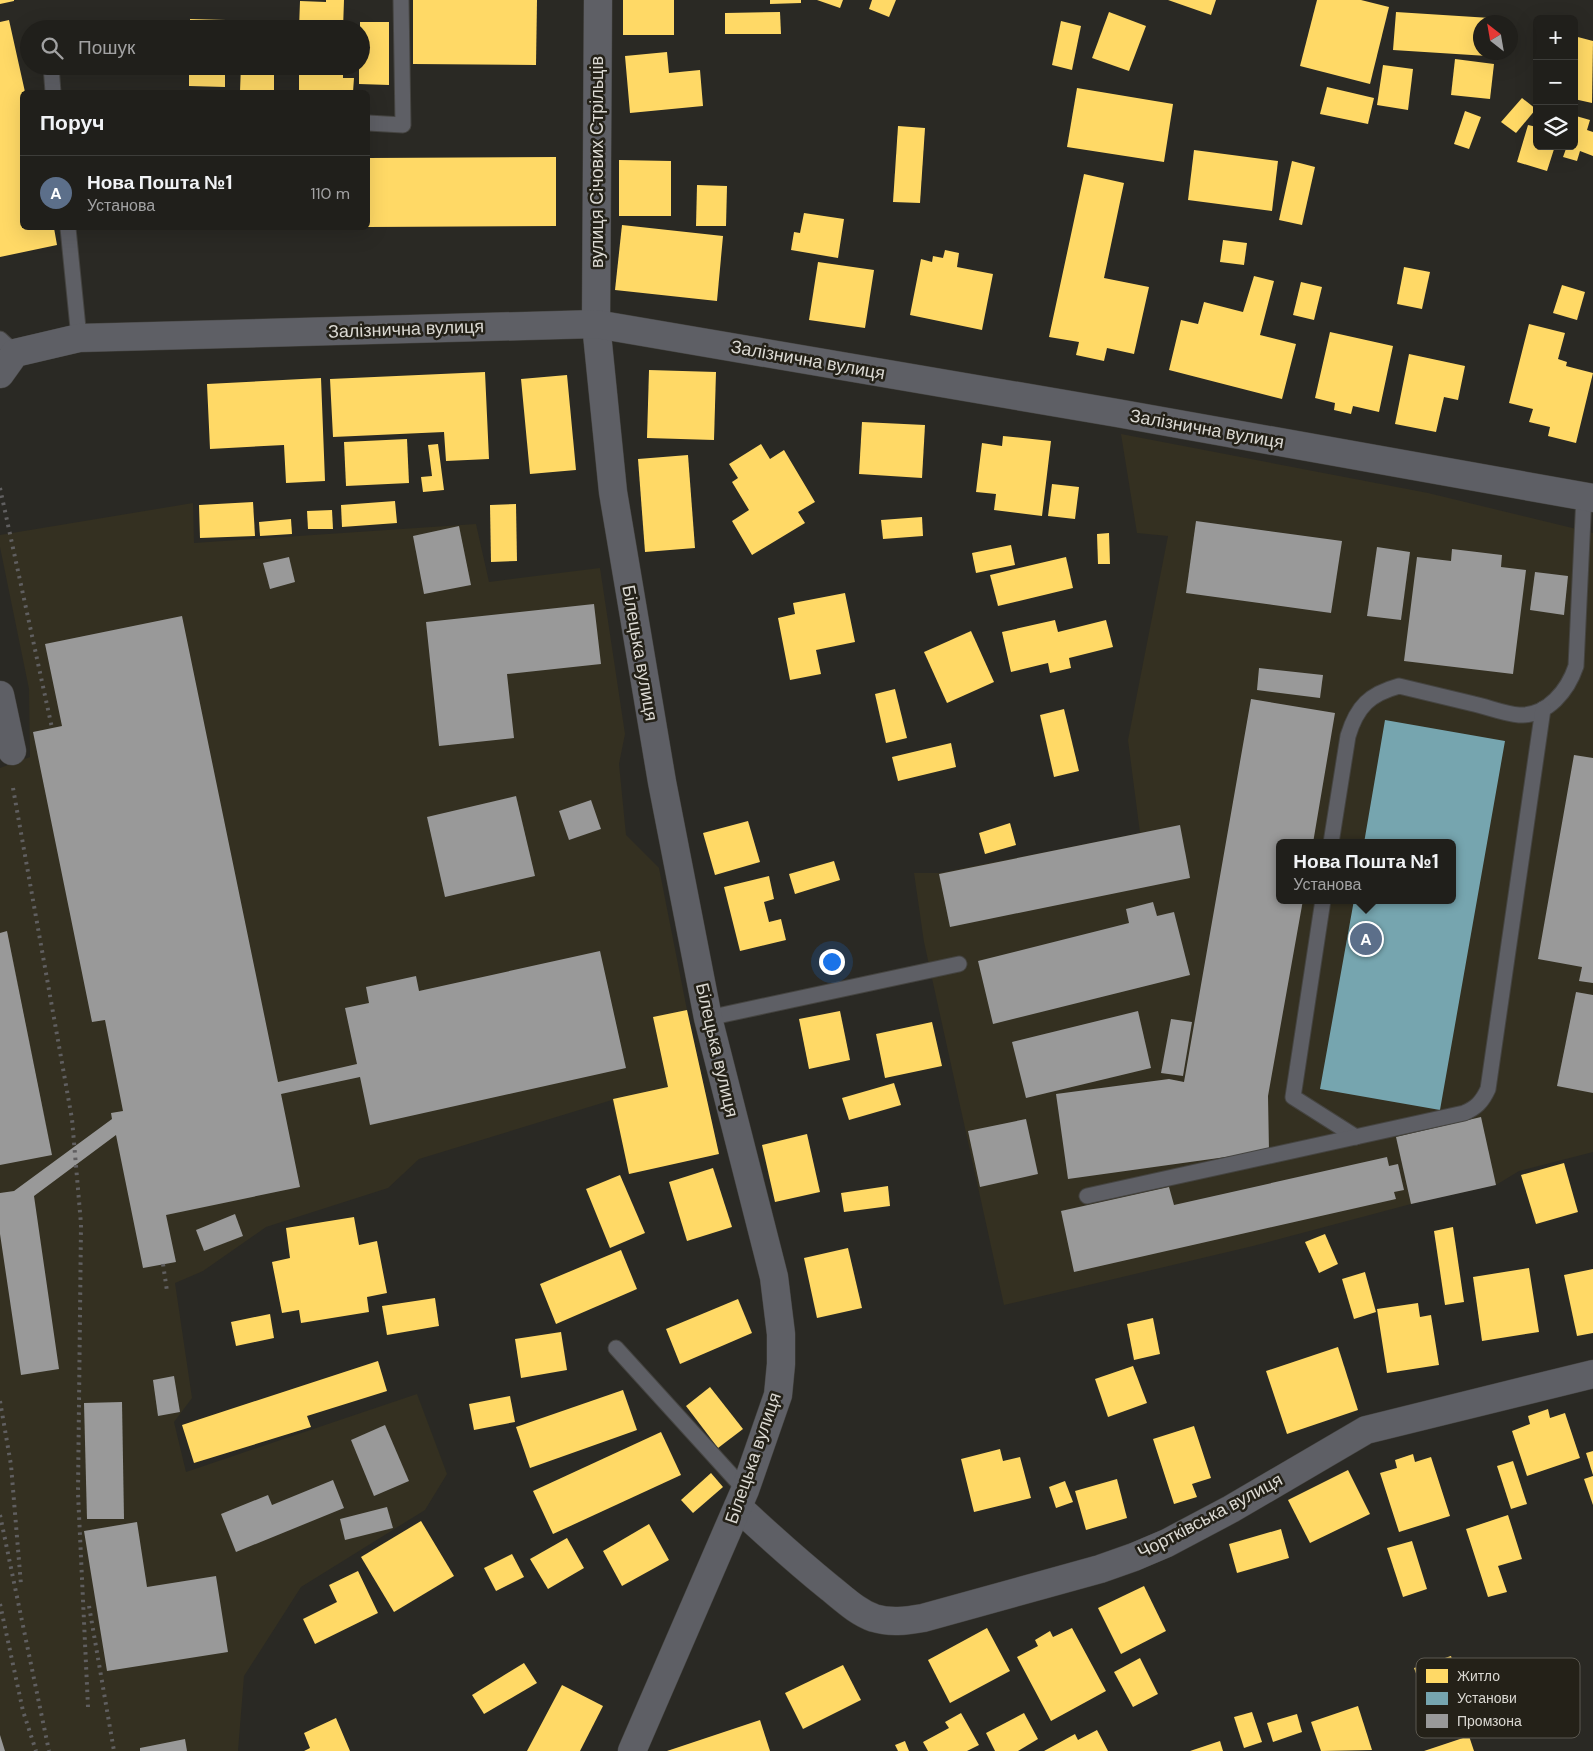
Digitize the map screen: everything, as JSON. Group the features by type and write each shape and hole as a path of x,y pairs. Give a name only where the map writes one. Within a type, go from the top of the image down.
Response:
{"street":[{"name":"вулиця Січових Стрільців","path":"596,324 598,0"},
{"name":"Залізнична вулиця","path":"5,356 79,338 596,324 1117,413 1589,497"},
{"name":"Білецька вулиця","path":"596,324 614,502 662,782 708,1018 774,1276 781,1334 778,1395 742,1498 632,1751"},
{"path":"0,695 12,752"},
{"name":"Чортківська вулиця","path":"742,1498 798,1562 861,1612 876,1618 907,1621 1100,1569 1134,1557 1167,1543 1232,1509 1366,1430 1593,1374"}],"lane":[{"path":"370,123 404,125 402,0"},
{"path":"52,75 54,90"},
{"path":"68,230 79,338"},
{"path":"1332,839 1345,751 1352,722 1359,710 1369,700 1383,691 1399,686 1520,715 1543,709 1564,692 1572,680 1576,666 1589,497"},
{"path":"1087,1196 1464,1113 1479,1104 1488,1090 1543,709"},
{"path":"1322,904 1293,1097 1356,1137"},
{"path":"708,1018 959,964"},
{"path":"616,1348 742,1498"}],"shaded area":[{"path":"1121,434 1428,493 1593,533 1593,1152 1519,1171 1496,1185 1411,1204 1253,1246 1004,1305 924,942 914,873 939,873 1140,833 1128,740 1168,536 1137,533"},
{"path":"193,503 194,543 476,524 489,582 600,568 625,734 619,764 626,835 659,868 687,1010 719,1154 629,1174 612,1100 419,1159 388,1188 266,1227 203,1271 175,1283 192,1398 174,1422 186,1472 417,1394 447,1474 425,1510 301,1587 244,1676 238,1751 0,1751 0,768 30,757 29,689 0,547 0,535"}],"building: Житло":[{"path":"0,0 14,0 14,1 0,4"},
{"path":"326,0 344,0 343,20 299,20 300,1 326,2"},
{"path":"413,0 537,0 536,65 413,64"},
{"path":"623,0 674,0 674,35 623,35"},
{"path":"770,0 801,0 801,3 770,4"},
{"path":"817,0 843,0 840,8"},
{"path":"872,0 896,0 889,17 869,9"},
{"path":"1168,0 1216,0 1211,15"},
{"path":"1317,0 1361,0 1389,7 1370,84 1300,66"},
{"path":"780,12 781,34 725,34 725,13"},
{"path":"1109,12 1146,26 1129,71 1092,58"},
{"path":"1396,12 1473,17 1473,55 1393,50"},
{"path":"190,19 226,20 190,20"},
{"path":"9,20 25,90 20,90 20,230 54,230 57,245 0,257 0,22"},
{"path":"1061,21 1081,26 1072,70 1052,65"},
{"path":"370,22 389,22 389,85 359,84 359,75 370,75"},
{"path":"1578,37 1593,41 1592,103 1578,100"},
{"path":"667,52 669,73 700,70 703,106 630,113 625,56"},
{"path":"1455,59 1494,64 1490,99 1451,95"},
{"path":"1383,65 1413,69 1408,110 1377,105"},
{"path":"189,75 225,75 225,87 189,86"},
{"path":"241,75 274,75 274,90 240,90"},
{"path":"299,75 343,75 343,78 354,78 353,90 299,90"},
{"path":"1327,87 1374,98 1368,124 1320,114"},
{"path":"1077,88 1173,104 1164,162 1067,147"},
{"path":"1522,98 1533,107 1533,113 1516,133 1501,122"},
{"path":"1465,111 1481,117 1469,149 1454,144"},
{"path":"1578,117 1590,120 1587,130 1593,132 1593,156 1580,151 1577,161 1563,157 1566,150 1578,150"},
{"path":"1528,125 1533,126 1533,150 1554,150 1547,171 1517,162"},
{"path":"898,126 925,128 920,203 893,202"},
{"path":"1194,150 1278,161 1272,211 1188,200"},
{"path":"556,157 556,226 370,227 370,158"},
{"path":"619,160 671,161 671,216 619,216"},
{"path":"1292,161 1315,167 1302,225 1279,220"},
{"path":"1084,174 1124,183 1104,278 1149,287 1134,354 1107,348 1104,361 1076,355 1079,342 1049,337"},
{"path":"697,185 727,186 726,226 696,226"},
{"path":"804,213 844,219 838,258 791,250 794,232 800,233"},
{"path":"622,225 723,236 717,301 615,290"},
{"path":"1223,240 1247,243 1244,265 1220,262"},
{"path":"945,250 959,253 957,267 993,274 982,330 910,315 921,259 932,262 933,256 943,258"},
{"path":"818,262 874,270 865,328 809,320"},
{"path":"1404,267 1430,272 1422,309 1397,304"},
{"path":"1254,276 1274,281 1260,335 1296,344 1282,399 1169,370 1181,320 1198,324 1204,302 1243,312"},
{"path":"1301,282 1322,287 1314,320 1293,315"},
{"path":"1562,285 1585,292 1577,320 1553,313"},
{"path":"1529,324 1565,333 1558,359 1567,362 1566,366 1593,373 1576,443 1548,436 1550,427 1529,422 1533,409 1509,403"},
{"path":"1330,332 1393,346 1379,412 1353,406 1351,414 1334,410 1335,403 1315,398"},
{"path":"1409,354 1465,366 1458,400 1444,397 1436,432 1395,424"},
{"path":"649,370 716,372 714,440 647,438"},
{"path":"485,372 489,459 446,461 444,432 333,437 330,379"},
{"path":"567,375 576,470 530,474 521,379"},
{"path":"321,378 325,481 286,483 284,445 210,449 207,384"},
{"path":"862,422 925,425 922,478 859,474"},
{"path":"1003,436 1051,441 1042,516 994,510 996,494 976,492 982,443 1002,446"},
{"path":"407,439 409,483 346,486 344,442"},
{"path":"438,444 444,490 423,492 421,477 432,476 428,445"},
{"path":"761,444 770,459 784,450 815,502 798,512 805,523 752,555 732,521 749,510 732,482 738,478 729,464"},
{"path":"688,455 695,548 645,552 638,459"},
{"path":"1052,484 1079,487 1075,519 1048,516"},
{"path":"395,501 397,523 342,527 341,505"},
{"path":"253,502 255,536 200,538 199,505"},
{"path":"516,504 517,561 491,562 490,505"},
{"path":"332,510 333,529 308,529 307,511"},
{"path":"922,517 923,536 883,539 881,520"},
{"path":"291,519 292,534 260,536 259,522"},
{"path":"1109,533 1110,564 1098,564 1097,534"},
{"path":"1011,545 1015,565 976,573 972,553"},
{"path":"1066,557 1073,588 998,606 990,575"},
{"path":"845,593 855,642 816,650 821,674 790,680 778,618 795,614 793,603"},
{"path":"1055,620 1058,632 1106,620 1113,647 1069,658 1071,668 1050,673 1048,663 1011,672 1002,632"},
{"path":"971,631 994,682 947,703 924,652"},
{"path":"895,689 907,738 886,743 875,694"},
{"path":"1064,709 1079,771 1054,777 1040,715"},
{"path":"951,743 956,767 898,781 892,757"},
{"path":"748,821 760,862 715,875 703,833"},
{"path":"1010,823 1016,845 985,854 979,833"},
{"path":"834,861 840,880 795,894 789,874"},
{"path":"769,876 774,899 764,902 769,922 781,919 786,940 740,951 724,887"},
{"path":"687,1010 719,1154 629,1174 613,1099 668,1087 653,1017"},
{"path":"840,1011 850,1060 809,1069 799,1019"},
{"path":"932,1022 942,1066 885,1078 876,1034"},
{"path":"894,1083 901,1105 849,1120 842,1098"},
{"path":"807,1134 820,1192 775,1202 762,1145"},
{"path":"1564,1163 1578,1212 1536,1224 1521,1175"},
{"path":"713,1168 732,1227 687,1241 669,1182"},
{"path":"620,1175 645,1233 610,1248 586,1189"},
{"path":"888,1186 890,1206 844,1212 841,1193"},
{"path":"354,1217 359,1245 377,1241 387,1293 367,1297 369,1312 301,1323 299,1310 282,1313 272,1262 290,1258 286,1228"},
{"path":"1453,1227 1464,1302 1445,1305 1434,1231"},
{"path":"1325,1234 1338,1264 1319,1273 1305,1242"},
{"path":"848,1248 862,1308 817,1318 804,1258"},
{"path":"621,1250 637,1289 556,1324 540,1284"},
{"path":"1529,1268 1539,1332 1482,1341 1473,1277"},
{"path":"1593,1269 1593,1333 1577,1336 1564,1275"},
{"path":"1365,1272 1376,1312 1354,1319 1342,1279"},
{"path":"435,1298 439,1326 387,1335 382,1306"},
{"path":"738,1299 752,1333 680,1364 666,1329"},
{"path":"1418,1303 1420,1317 1431,1315 1439,1365 1387,1373 1377,1309"},
{"path":"270,1314 274,1338 236,1346 231,1322"},
{"path":"1153,1318 1160,1354 1134,1360 1127,1324"},
{"path":"561,1332 567,1370 521,1378 515,1339"},
{"path":"1338,1347 1358,1410 1287,1434 1266,1371"},
{"path":"378,1361 387,1391 307,1416 311,1427 194,1463 182,1425"},
{"path":"1133,1366 1147,1403 1108,1417 1095,1379"},
{"path":"710,1387 743,1429 718,1448 686,1406"},
{"path":"623,1390 637,1430 530,1468 516,1427"},
{"path":"510,1396 515,1422 474,1430 469,1404"},
{"path":"1548,1409 1550,1418 1565,1413 1580,1458 1527,1476 1512,1431 1530,1424 1528,1416"},
{"path":"1194,1426 1211,1478 1192,1484 1197,1497 1174,1504 1153,1439"},
{"path":"661,1432 681,1475 553,1534 533,1491"},
{"path":"1000,1449 1003,1461 1020,1457 1031,1498 974,1512 961,1459"},
{"path":"1593,1451 1593,1475 1586,1453"},
{"path":"1413,1454 1415,1462 1431,1457 1450,1516 1399,1532 1380,1473 1397,1468 1395,1460"},
{"path":"1513,1461 1527,1504 1511,1509 1497,1466"},
{"path":"1348,1470 1370,1514 1310,1543 1288,1500"},
{"path":"711,1473 723,1487 693,1513 681,1500"},
{"path":"1593,1476 1593,1505 1584,1479"},
{"path":"1117,1479 1127,1518 1086,1530 1075,1491"},
{"path":"1065,1481 1073,1502 1056,1508 1049,1487"},
{"path":"1508,1515 1522,1559 1498,1566 1507,1592 1488,1597 1466,1529"},
{"path":"421,1521 454,1576 394,1612 361,1557"},
{"path":"649,1524 669,1560 622,1586 603,1551"},
{"path":"1281,1529 1289,1558 1237,1573 1229,1544"},
{"path":"567,1538 584,1568 548,1589 530,1559"},
{"path":"1412,1541 1427,1589 1403,1597 1387,1548"},
{"path":"512,1554 524,1577 496,1591 484,1568"},
{"path":"358,1571 378,1613 315,1644 303,1619 337,1602 329,1585"},
{"path":"1144,1586 1166,1631 1121,1654 1098,1608"},
{"path":"987,1628 1010,1671 950,1703 928,1660"},
{"path":"1072,1628 1106,1691 1051,1721 1017,1657 1038,1646 1035,1640 1050,1631 1053,1637"},
{"path":"1140,1658 1158,1694 1133,1707 1114,1672"},
{"path":"524,1663 537,1683 484,1714 472,1695"},
{"path":"843,1665 861,1700 803,1729 785,1693"},
{"path":"562,1685 603,1706 580,1751 527,1751"},
{"path":"1358,1706 1372,1750 1321,1751 1311,1722"},
{"path":"1252,1712 1262,1742 1244,1748 1234,1717"},
{"path":"961,1713 979,1745 967,1751 928,1751 923,1742 949,1728 945,1722"},
{"path":"1024,1713 1038,1739 1018,1751 995,1751 986,1733"},
{"path":"1297,1714 1302,1732 1273,1742 1267,1723"},
{"path":"336,1718 350,1751 304,1751 310,1748 304,1733"},
{"path":"760,1720 770,1751 667,1751"},
{"path":"1097,1730 1108,1751 1044,1751 1075,1734 1078,1740"},
{"path":"1463,1738 1470,1738 1474,1751 1424,1751"},
{"path":"905,1741 909,1751 898,1751 895,1745"},
{"path":"1220,1741 1223,1751 1190,1751"}],"building: Установи":[{"path":"1385,720 1505,741 1440,1110 1320,1089 1353,904 1456,904 1456,839 1365,839"}],"building: Промзона":[{"path":"1196,521 1342,541 1331,613 1186,593"},
{"path":"459,526 471,585 424,594 413,536"},
{"path":"1377,547 1410,552 1401,620 1367,616"},
{"path":"1452,549 1502,555 1501,567 1526,570 1513,674 1404,661 1417,557 1451,561"},
{"path":"289,557 295,582 270,589 263,563"},
{"path":"1535,572 1568,576 1564,615 1530,610"},
{"path":"594,604 601,664 507,674 514,738 439,746 426,622"},
{"path":"182,616 278,1082 357,1064 345,1008 369,1003 366,987 416,976 419,991 600,951 626,1068 370,1125 360,1077 281,1094 300,1187 166,1215 176,1262 143,1268 116,1135 34,1196 59,1369 21,1375 0,1234 0,1193 14,1191 112,1119 111,1113 123,1111 105,1020 92,1022 33,732 62,726 45,644"},
{"path":"1259,668 1323,675 1320,698 1257,690"},
{"path":"1251,699 1335,713 1314,839 1276,839 1276,904 1302,904 1268,1096 1269,1151 1068,1179 1056,1094 1169,1079 1184,1082"},
{"path":"1574,755 1593,758 1593,983 1579,981 1582,967 1538,959"},
{"path":"516,796 535,876 445,897 427,817"},
{"path":"591,800 601,829 569,840 559,811"},
{"path":"1180,825 1190,878 950,927 939,874"},
{"path":"1153,902 1157,916 1174,912 1190,975 993,1024 978,961 1129,923 1126,909"},
{"path":"7,931 52,1155 0,1165 0,933"},
{"path":"1576,992 1593,995 1593,1093 1557,1086"},
{"path":"1138,1011 1151,1068 1026,1098 1012,1042"},
{"path":"1171,1019 1192,1022 1183,1076 1161,1073"},
{"path":"1481,1117 1496,1185 1411,1204 1396,1137"},
{"path":"1026,1119 1038,1174 980,1187 968,1131"},
{"path":"1387,1157 1389,1166 1398,1164 1404,1190 1394,1192 1396,1199 1074,1272 1061,1211 1169,1187 1174,1205"},
{"path":"235,1214 243,1236 204,1251 196,1230"},
{"path":"174,1376 180,1412 158,1416 153,1380"},
{"path":"122,1402 124,1519 87,1519 84,1403"},
{"path":"385,1425 409,1481 374,1496 351,1440"},
{"path":"333,1480 344,1508 236,1552 221,1514 268,1495 272,1505"},
{"path":"387,1507 393,1528 345,1540 340,1519"},
{"path":"137,1522 147,1587 216,1576 228,1652 107,1671 84,1531"},
{"path":"0,1735 5,1751 0,1751"},
{"path":"185,1739 187,1751 140,1751 140,1748"}],"railway":[{"path":"0,488 52,728"},
{"path":"13,788 72,1119 81,1224 78,1493 88,1707"},
{"path":"163,1264 167,1291"},
{"path":"0,1401 11,1465 21,1585"},
{"path":"0,1515 49,1751"},
{"path":"0,1604 23,1711 36,1751"},
{"path":"89,1606 114,1751"}],"place":[{"name":"Нова Пошта №1","path":"1366,939"}]}
